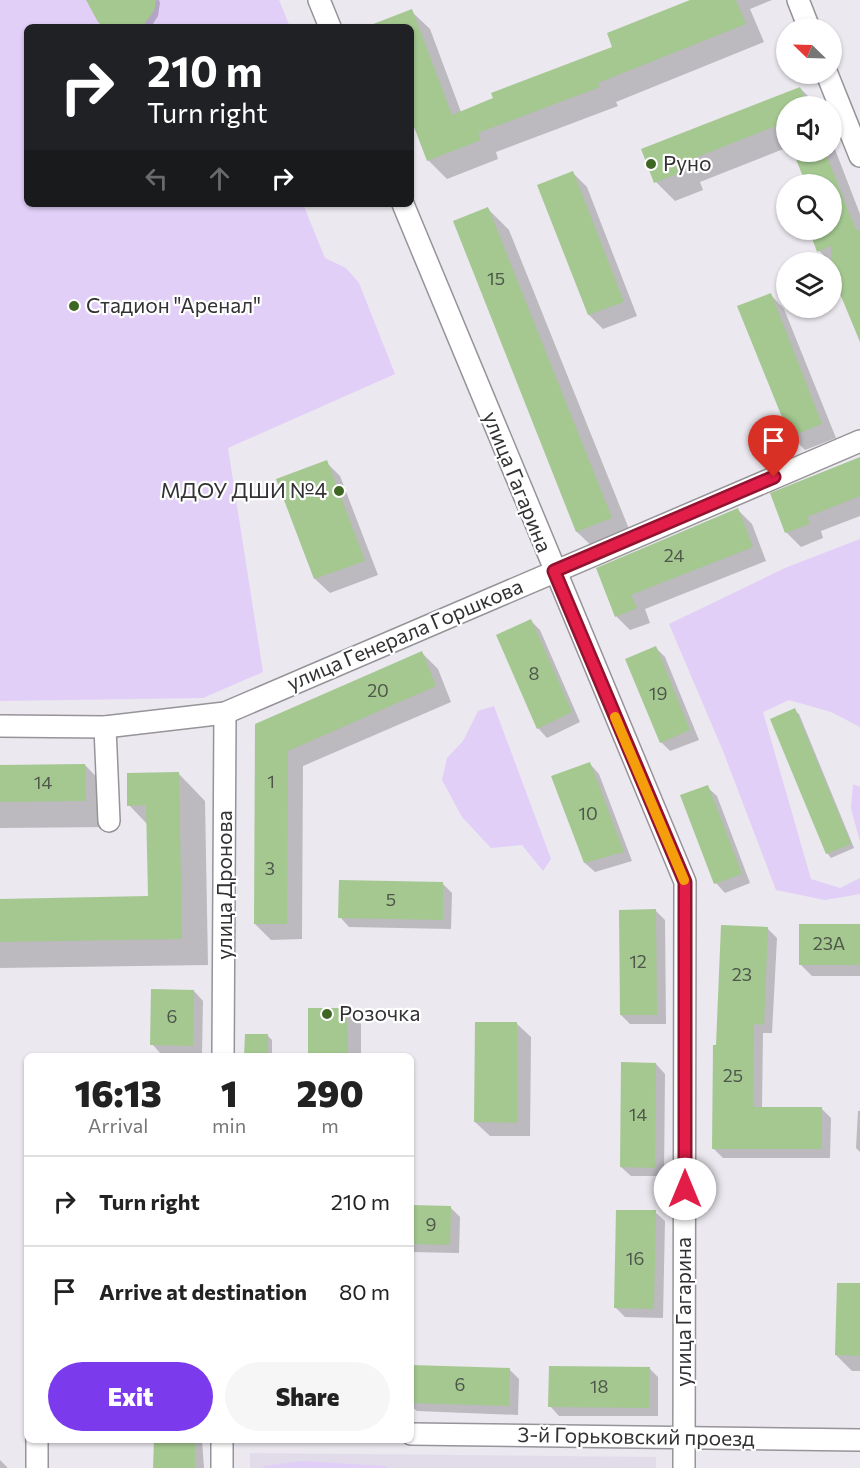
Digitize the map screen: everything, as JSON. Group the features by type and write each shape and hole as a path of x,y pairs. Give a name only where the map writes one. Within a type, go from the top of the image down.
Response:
{"street":[{"path":"319,0 329,24"},
{"path":"798,0 805,18"},
{"path":"831,84 860,156"},
{"name":"улица Гагарина","path":"404,207 685,882 684,1468"},
{"name":"улица Генерала Горшкова","path":"0,726 105,727 225,713 860,441"},
{"name":"улица Дронова","path":"223,1053 225,713"},
{"path":"105,727 109,821"},
{"name":"3-й Горьковский проезд","path":"414,1434 860,1440"},
{"path":"37,1443 37,1468"},
{"path":"222,1443 222,1468"}],"shaded area":[{"path":"0,0 279,0 289,24 24,24 24,207 304,207 325,258 346,268 359,283 395,374 228,448 263,672 203,698 0,701"},
{"path":"860,539 860,727 831,712 789,700 763,712 811,879 840,888 860,878 860,894 825,900 776,890 723,751 669,624 785,568"},
{"path":"494,706 551,859 543,871 522,845 491,848 462,817 442,780 447,758 463,741 478,711"},
{"path":"853,784 860,787 860,842 851,808"},
{"path":"250,1453 656,1457 656,1468 250,1468"},
{"path":"303,1461 386,1466 387,1468 263,1468 263,1466"}],"building":[{"path":"86,0 156,0 154,11 144,24 100,24"},
{"path":"690,0 736,0 746,24 598,83 600,87 478,133 481,140 427,161 414,127 414,24 373,24 412,9 452,115 493,98 491,93 612,47 607,33"},
{"path":"800,87 804,96 777,96"},
{"path":"776,96 776,126 682,163 685,171 654,183 641,149"},
{"path":"797,162 829,162 834,174 802,174"},
{"path":"573,171 624,302 588,315 537,185"},
{"path":"842,195 856,230 860,230 860,342 842,299 842,252 831,252 831,246 817,252 813,240 842,240"},
{"path":"488,207 612,518 576,532 453,221"},
{"path":"771,293 776,306 776,318 781,318 822,424 790,437 737,306"},
{"path":"860,457 860,496 807,517 810,524 785,533 770,493"},
{"path":"327,460 365,561 314,579 276,479"},
{"path":"738,508 753,547 631,595 637,608 615,617 596,568"},
{"path":"531,619 572,712 537,729 496,635"},
{"path":"656,646 690,730 660,743 625,659"},
{"path":"422,651 436,686 288,751 287,924 254,924 255,724"},
{"path":"795,708 851,844 826,854 770,719"},
{"path":"590,762 624,852 584,863 551,776"},
{"path":"85,764 86,801 0,802 0,765"},
{"path":"179,772 182,939 0,942 0,899 148,896 146,805 127,806 127,773"},
{"path":"708,785 742,874 714,884 680,795"},
{"path":"339,880 443,882 443,920 338,918"},
{"path":"656,909 657,1015 620,1015 619,910"},
{"path":"799,924 860,924 860,965 799,965"},
{"path":"721,925 768,927 764,1025 754,1024 753,1107 822,1107 822,1149 712,1149 713,1045 716,1045"},
{"path":"151,989 194,990 193,1046 150,1045"},
{"path":"308,1008 347,1008 348,1053 308,1053"},
{"path":"475,1022 517,1022 517,1123 474,1122"},
{"path":"245,1034 268,1034 268,1053 244,1053"},
{"path":"621,1062 656,1063 655,1168 620,1167"},
{"path":"414,1205 451,1206 450,1245 414,1244"},
{"path":"616,1210 656,1210 654,1309 614,1308"},
{"path":"837,1283 860,1283 860,1356 835,1355"},
{"path":"414,1365 510,1368 509,1406 414,1403"},
{"path":"549,1366 650,1367 649,1408 548,1407"},
{"path":"154,1443 195,1443 195,1468 153,1468"}],"slow traffic":[{"path":"615,717 684,880"}],"place":[{"name":"Руно","path":"651,164"},
{"name":"Стадион \"Аренал\"","path":"74,306"},
{"name":"МДОУ ДШИ №4","path":"339,491"},
{"name":"Розочка","path":"327,1014"}],"route":[{"path":"685,1189 685,882 554,571 774,477"}]}
